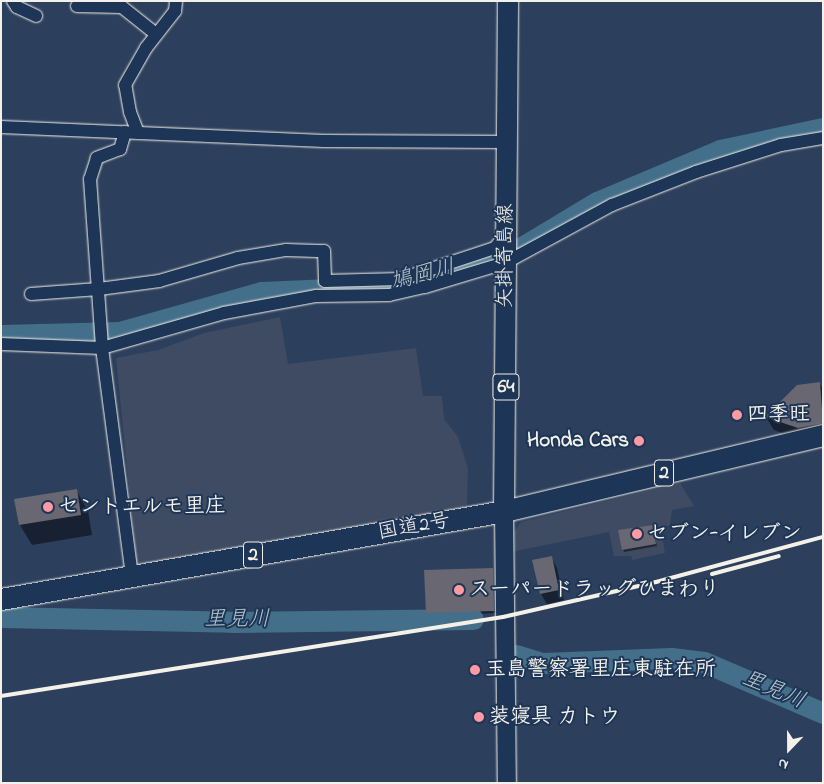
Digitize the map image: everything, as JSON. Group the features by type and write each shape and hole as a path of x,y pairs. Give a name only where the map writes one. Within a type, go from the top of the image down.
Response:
{"highway":[{"name":"国道2号","path":"1,598 504,511 823,435"}],"main road":[{"name":"矢掛寄島線","path":"504,511 508,1"},
{"path":"504,511 507,783"}],"street":[{"path":"13,1 17,7 36,16"},
{"path":"138,133 130,112 125,85 156,34 175,11 176,1"},
{"path":"77,6 122,8 156,34"},
{"path":"1,127 324,140 507,142"},
{"path":"125,132 120,149 96,158 90,179 102,348 132,576"},
{"path":"1,344 102,348 224,313 316,296 389,294 505,263 612,205 696,172 781,145 823,138"},
{"path":"30,294 99,289 159,281 238,258 286,250 324,251 325,280 401,279 495,248 506,238"}],"shaded area":[{"path":"280,317 288,364 416,348 423,396 442,396 444,419 458,437 468,468 467,511 137,567 116,358 158,350 204,333"},
{"path":"680,483 694,506 672,510 670,525 661,529 665,553 632,560 631,556 614,556 609,532 511,552 512,534 521,522"}],"building":[{"path":"820,382 823,423 798,428 765,417 797,385"},
{"name":"セントエルモ里庄","path":"77,489 81,515 19,525 14,499"},
{"name":"セブン-イレブン","path":"653,525 656,544 622,550 618,530"},
{"path":"552,556 559,590 540,594 532,560"},
{"name":"スーパードラッグひまわり","path":"493,568 494,611 426,613 424,570"}],"waterway":[{"name":"鳩岡川","path":"1,335 119,332 261,292 399,286 517,250 597,202 720,150 823,128"},
{"name":"里見川","path":"1,617 232,622 473,619"},
{"name":"里見川","path":"516,655 543,663 671,658 704,662 823,713"}],"railway":[{"path":"1,696 503,617 656,582 823,537"},
{"path":"712,574 779,556"}],"place":[{"name":"四季旺","path":"737,415"},
{"name":"Honda Cars","path":"639,441"},
{"name":"セントエルモ里庄","path":"48,507"},
{"name":"セブン-イレブン","path":"637,534"},
{"name":"スーパードラッグひまわり","path":"459,590"},
{"name":"玉島警察署里庄東駐在所","path":"475,670"},
{"name":"装寝具 カトウ","path":"479,717"}]}
